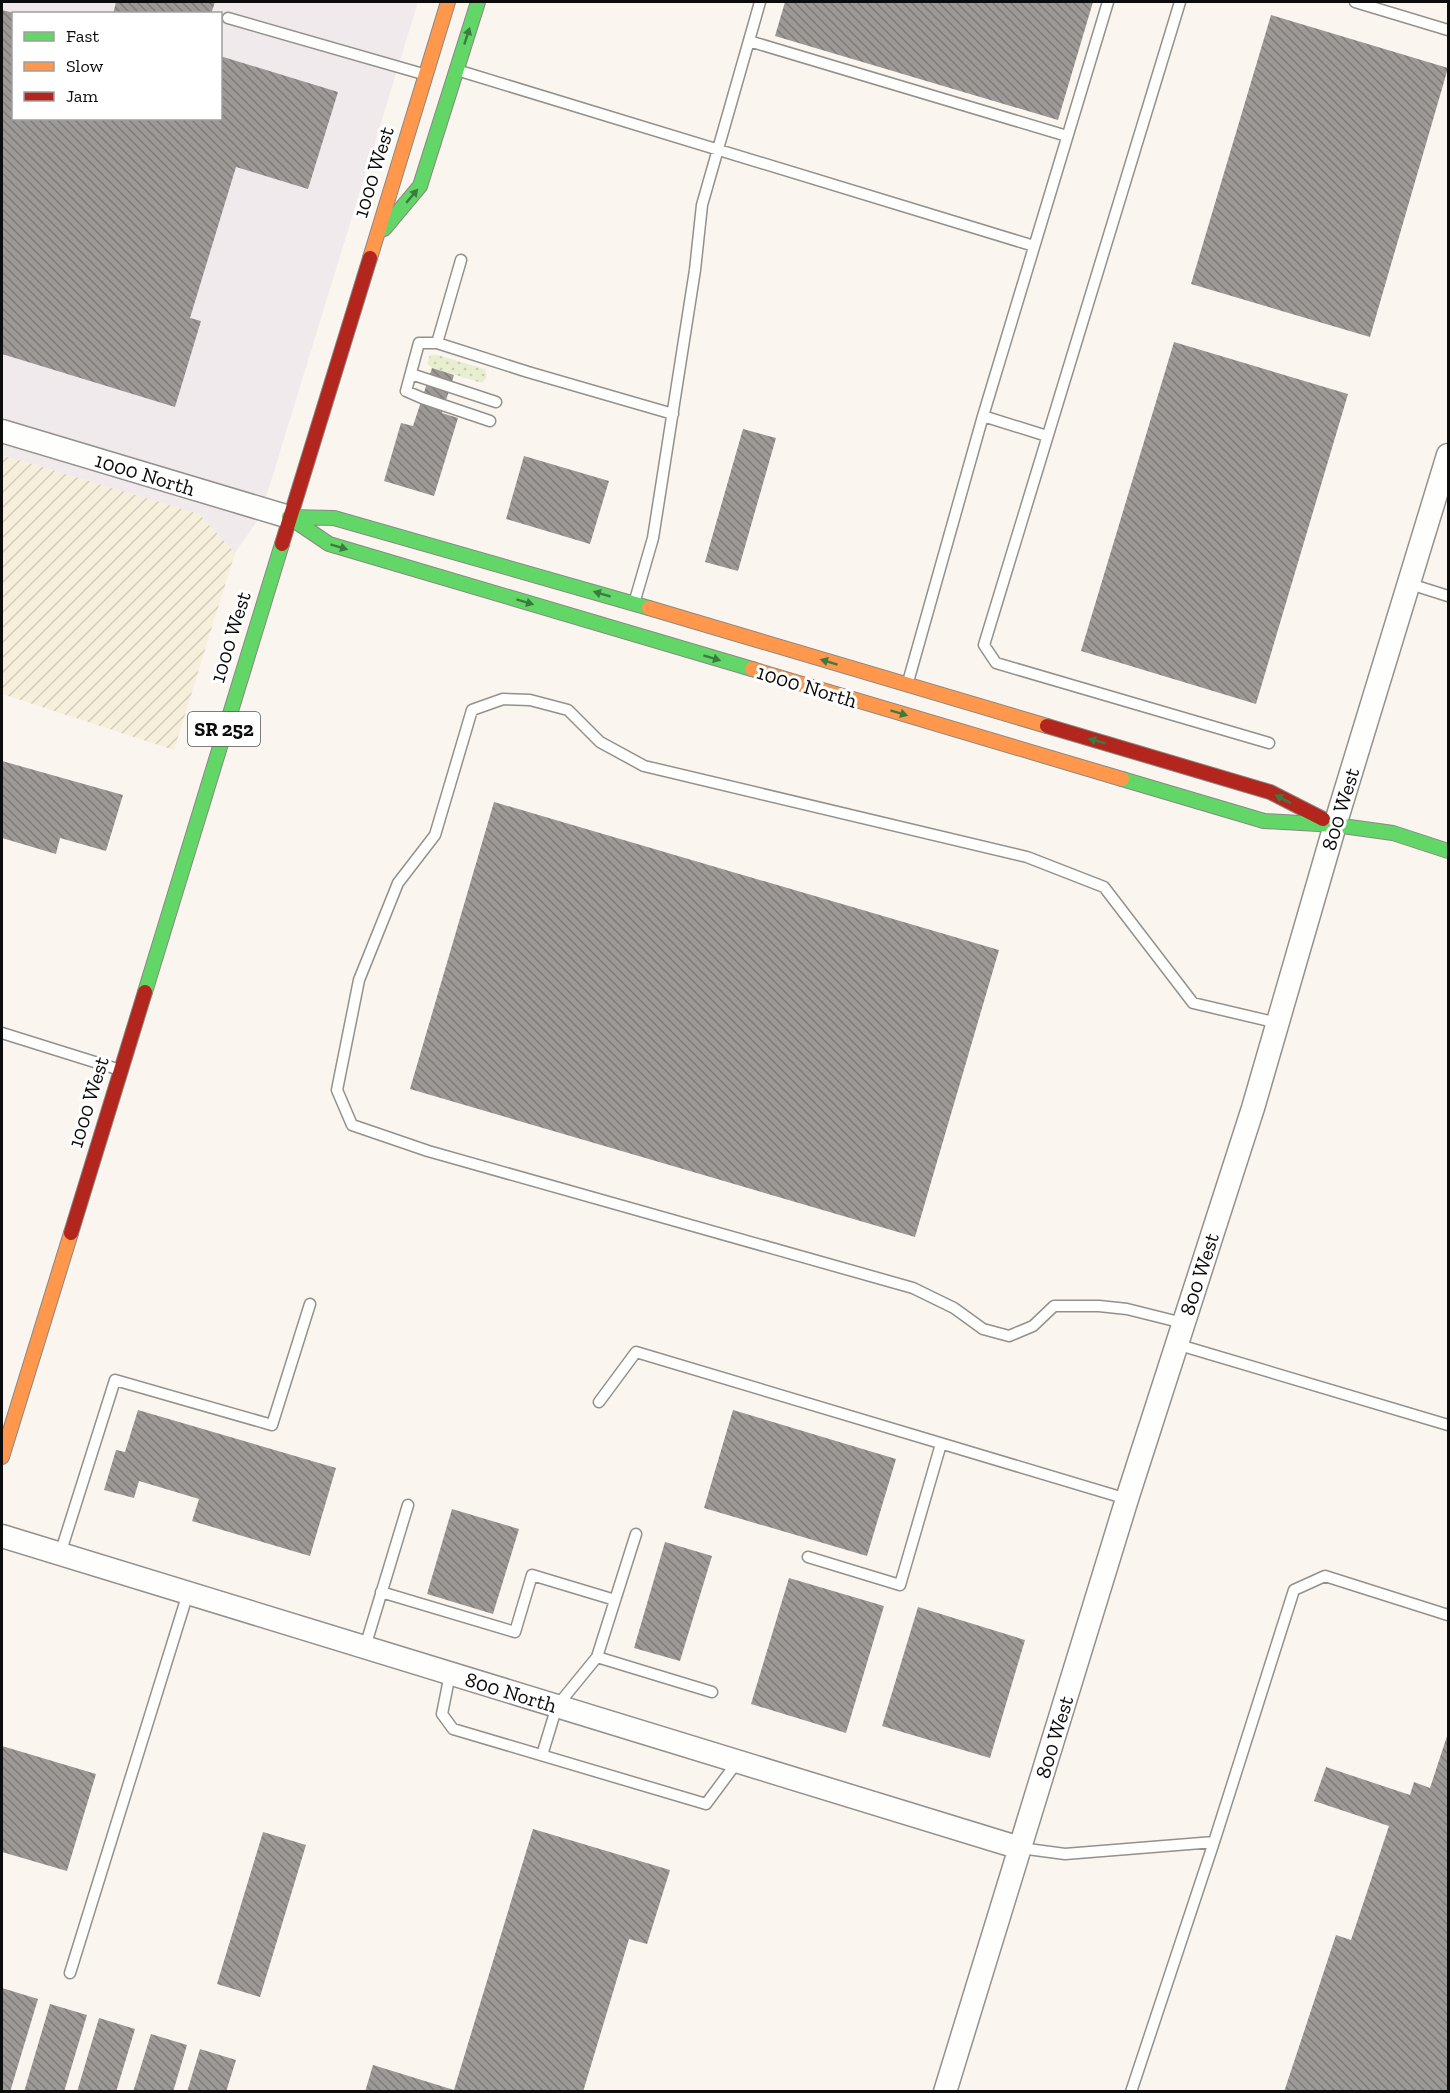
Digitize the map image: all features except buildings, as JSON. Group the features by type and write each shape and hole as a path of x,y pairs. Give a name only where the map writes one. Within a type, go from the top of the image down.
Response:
{"street":[{"path":"374,241 420,186 478,2"},
{"name":"1000 West","path":"2,1457 426,75 444,4"},
{"name":"1000 North","path":"2,431 289,517 334,518 634,604 1270,792 1335,825"},
{"name":"800 West","path":"945,2091 1179,1333 1253,1108 1335,825 1449,454"},
{"name":"1000 North","path":"289,517 329,544 1264,821 1335,825 1393,834 1449,851"},
{"name":"800 North","path":"2,1536 1020,1848"}],"lane":[{"path":"634,604 653,538 695,270 702,205 760,2"},
{"path":"907,685 983,416 1108,2"},
{"path":"1180,2 984,645 996,663 1269,743"},
{"path":"1355,2 1449,30"},
{"path":"228,18 426,75"},
{"path":"749,41 1067,136"},
{"path":"457,70 1034,246"},
{"path":"437,343 461,260"},
{"path":"490,421 406,391 419,343 437,343 673,414"},
{"path":"411,374 496,402"},
{"path":"983,416 1047,436"},
{"path":"1410,584 1449,596"},
{"path":"1278,1023 1193,1003 1104,887 1027,857 644,766 600,742 568,710 530,700 503,699 472,710 435,836 398,883 359,980 337,1090 352,1125 428,1151 913,1288 954,1308 983,1329 1009,1336 1033,1326 1054,1306 1099,1306 1127,1309 1179,1333 1449,1425"},
{"path":"2,1033 120,1070"},
{"path":"60,1554 116,1380 272,1425 310,1304"},
{"path":"599,1402 636,1352 1127,1499"},
{"path":"808,1557 900,1585 941,1444"},
{"path":"365,1647 408,1505"},
{"path":"542,1755 557,1706 597,1657 636,1534"},
{"path":"381,1592 515,1632 532,1575 615,1600"},
{"path":"1131,2091 1214,1842 1294,1590 1325,1576 1449,1615"},
{"path":"70,1973 188,1593"},
{"path":"597,1657 712,1692"},
{"path":"450,1674 442,1714 453,1729 706,1804 738,1761"},
{"path":"1020,1848 1065,1854 1214,1842"}],"shaded area":[{"path":"2,2 418,2 260,517 235,553 199,514 2,455"},
{"path":"2,455 199,514 235,553 174,750 2,694"}],"green space":[{"path":"430,355 485,369 487,377 482,383 432,368 427,364"}],"traffic: fast":[{"path":"384,229 420,186 478,2"},
{"path":"289,517 329,544 752,669"},
{"path":"289,517 334,518 649,608"},
{"path":"145,992 282,544"},
{"path":"1122,779 1264,821 1335,825 1393,833 1448,851"}],"traffic: slow":[{"path":"370,258 448,2"},
{"path":"649,608 1047,726"},
{"path":"752,669 1122,779"},
{"path":"2,1457 71,1233"}],"traffic: jam":[{"path":"282,544 370,258"},
{"path":"1047,726 1270,792 1323,819"},
{"path":"71,1233 145,992"}]}
